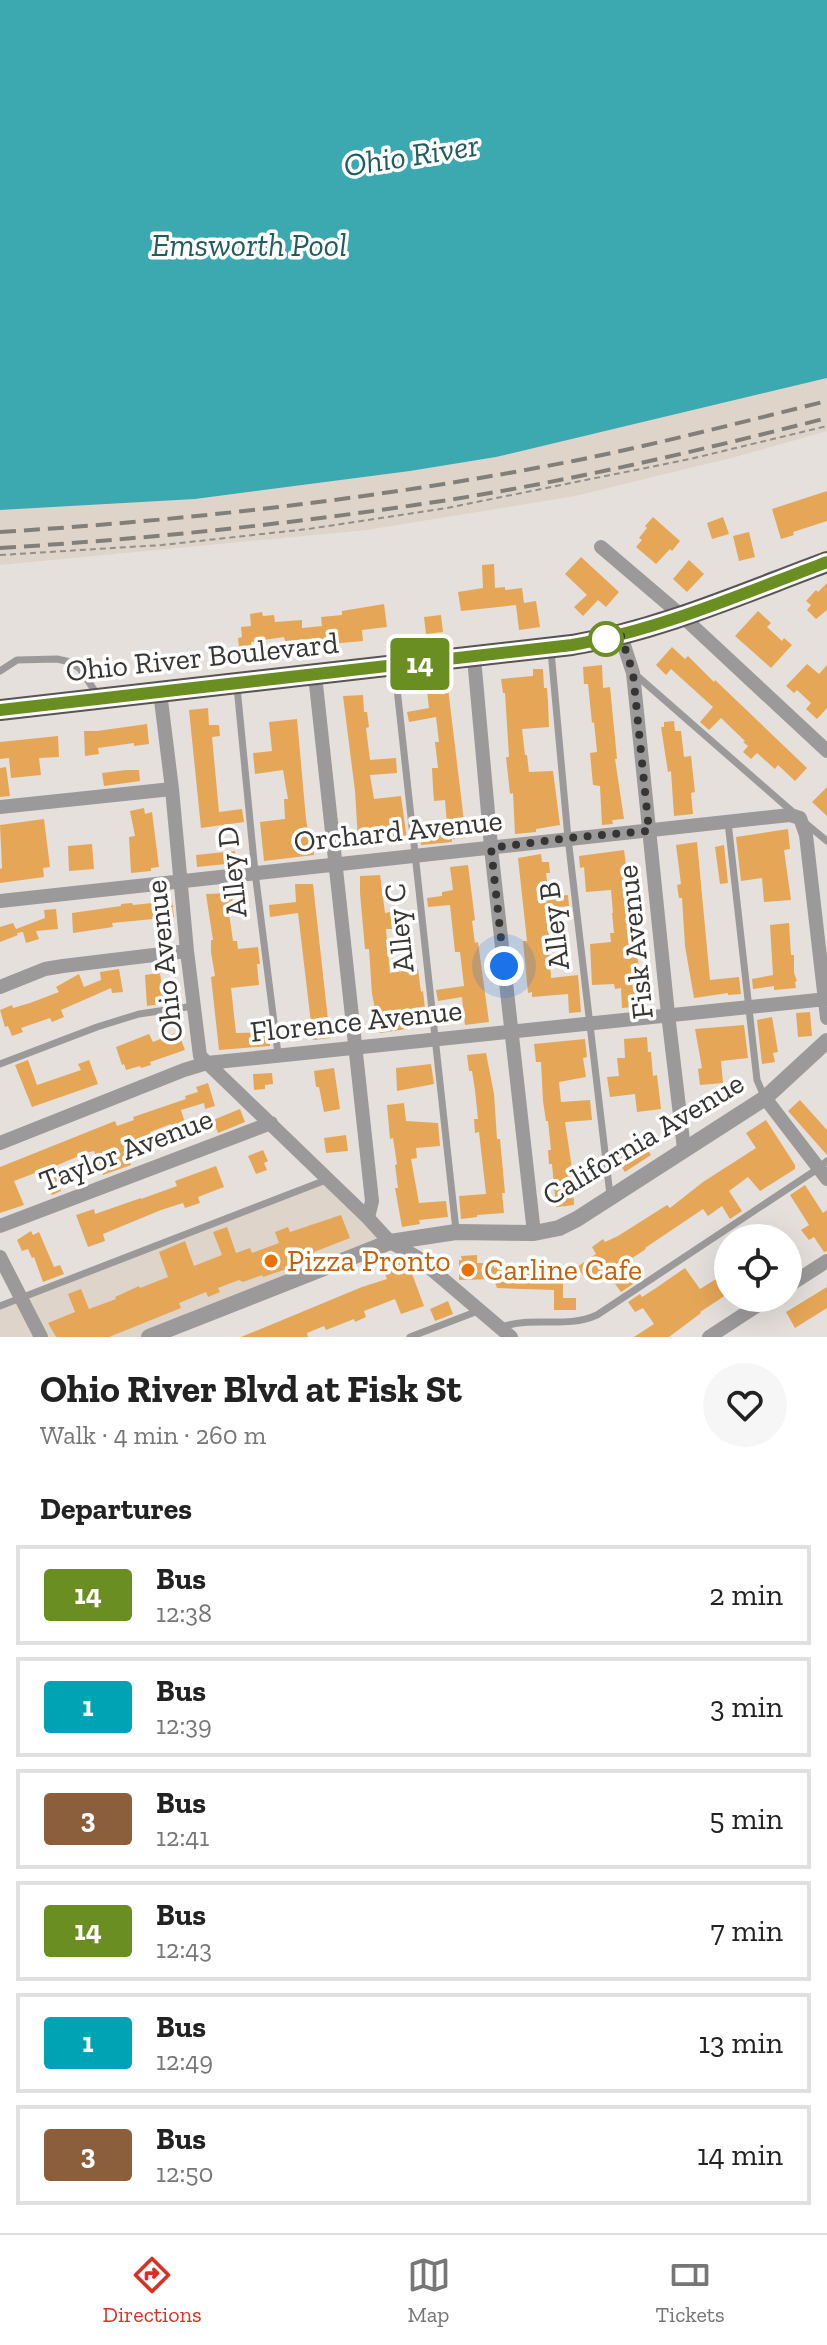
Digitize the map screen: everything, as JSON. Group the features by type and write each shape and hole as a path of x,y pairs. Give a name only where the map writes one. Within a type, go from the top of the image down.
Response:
{"highway":[{"name":"Ohio River Boulevard","path":"0,710 551,649 621,636 827,562"}],"street":[{"path":"601,547 682,616 827,751"},
{"name":"Fisk Avenue","path":"621,636 633,673 684,1149"},
{"path":"474,658 491,848 534,1233"},
{"path":"315,675 372,1201 368,1218"},
{"name":"Ohio Avenue","path":"160,692 200,1056 390,1242 417,1257 506,1333"},
{"path":"0,807 172,789"},
{"name":"Orchard Avenue","path":"0,901 568,838 790,815 800,818"},
{"path":"800,818 806,835 827,1018"},
{"path":"0,987 45,969 187,951"},
{"name":"Florence Avenue","path":"0,1143 207,1063 826,999"},
{"name":"California Avenue","path":"149,1337 390,1242 456,1232 534,1233 559,1228 765,1098 827,1041"},
{"path":"765,1098 824,1169"},
{"name":"Taylor Avenue","path":"0,1226 271,1123"},
{"path":"0,1257 41,1337"},
{"path":"802,1277 827,1261"},
{"path":"709,1337 747,1312"}],"lane":[{"name":"Alley B","path":"551,649 568,838 610,1197"},
{"path":"0,671 17,660 57,659 70,662 85,673 100,699"},
{"name":"Alley C","path":"394,666 456,1232"},
{"path":"633,673 827,841"},
{"name":"Alley D","path":"237,684 255,872 278,1054"},
{"path":"728,822 757,1080 765,1098"},
{"path":"0,1064 139,1014 194,1006"},
{"path":"506,1333 516,1322 572,1322 597,1315 824,1169"},
{"path":"0,1306 329,1179"},
{"path":"410,1337 480,1311"}],"path":[{"path":"0,555 191,542 308,529 447,508 690,459 827,426"}],"shaded area":[{"path":"827,378 827,431 575,496 367,530 0,565 0,510 195,499 410,471 496,457"},
{"path":"329,1179 390,1242 149,1337 0,1337 0,1306"}],"water":[{"name":"Emsworth Pool","path":"0,0 827,0 827,378 496,457 410,471 195,499 0,510"}],"building":[{"path":"827,491 827,521 781,539 772,509"},
{"path":"653,517 680,541 656,564 636,547 642,540 639,538 647,528 645,526"},
{"path":"723,517 729,534 712,539 707,523"},
{"path":"749,532 755,557 739,561 733,536"},
{"path":"581,557 619,592 606,607 598,600 583,616 574,607 587,595 565,574"},
{"path":"689,560 704,574 687,592 673,579"},
{"path":"494,564 495,588 522,588 524,603 536,601 540,627 519,630 516,605 461,611 458,592 483,588 482,565"},
{"path":"827,583 827,610 816,619 807,610 811,605 806,601"},
{"path":"384,604 387,627 362,630 363,641 320,645 320,638 285,641 284,637 251,642 253,653 240,655 238,638 242,637 241,627 251,626 250,614 262,612 263,616 274,615 275,622 302,620 302,628 322,626 321,617"},
{"path":"758,611 771,623 767,627 782,641 784,638 792,645 771,668 735,636"},
{"path":"441,615 443,632 426,634 424,617"},
{"path":"672,647 685,659 688,656 715,680 807,768 795,781 778,765 775,769 757,753 751,759 743,752 748,746 745,741 721,718 709,730 700,722 713,707 671,669 666,675 656,665"},
{"path":"807,664 819,674 827,665 827,708 817,719 806,709 811,703 797,690 794,693 786,686"},
{"path":"602,665 603,688 610,687 615,759 624,819 602,825 600,786 593,785 590,753 597,752 594,722 583,667"},
{"path":"533,669 543,669 549,727 522,729 525,755 529,772 553,771 560,825 515,834 513,793 510,794 506,757 509,757 505,693 501,679 533,676"},
{"path":"448,688 466,838 421,845 419,828 447,825 445,800 434,801 432,768 438,768 435,742 439,742 436,717 409,722 407,712 429,708 427,691"},
{"path":"363,695 369,727 366,728 370,760 396,758 397,773 370,775 374,799 401,796 407,840 394,841 393,837 358,840 343,696"},
{"path":"208,708 209,725 219,725 220,736 212,737 219,812 242,809 244,822 201,828 189,710"},
{"path":"297,719 306,819 314,855 264,861 260,822 285,819 284,799 288,799 283,770 255,774 253,753 272,751 269,722"},
{"path":"674,721 675,731 681,731 684,757 691,756 695,792 691,793 693,814 674,816 671,771 668,772 661,727 664,727 664,722"},
{"path":"147,724 149,744 98,748 99,754 85,756 84,731"},
{"path":"58,736 59,757 39,758 41,775 11,778 9,758 0,759 0,742"},
{"path":"6,767 10,796 0,797 0,768"},
{"path":"139,770 140,781 104,786 102,773"},
{"path":"827,787 827,816 812,802"},
{"path":"144,808 145,814 152,812 159,867 131,873 129,837 135,836 130,811"},
{"path":"44,819 50,867 43,868 44,877 0,883 0,825"},
{"path":"788,829 790,849 784,850 791,900 764,902 762,878 741,881 736,837"},
{"path":"697,842 710,980 739,977 741,994 694,998 685,946 682,898 679,898 677,885 681,884 676,845"},
{"path":"92,844 94,869 69,871 68,846"},
{"path":"724,845 728,883 720,884 715,847"},
{"path":"624,850 627,873 632,873 633,928 645,1006 622,1008 621,988 615,989 614,984 592,985 590,944 611,942 610,933 614,933 611,890 586,892 584,867 580,868 579,856"},
{"path":"235,851 236,863 197,867 196,855"},
{"path":"541,854 542,862 549,862 550,873 546,873 549,897 568,895 569,906 547,908 551,978 578,975 581,1012 569,1013 568,994 532,997 532,992 528,993 523,941 527,941 518,858"},
{"path":"468,865 475,920 472,921 475,943 478,942 489,1022 465,1025 462,997 438,1001 436,990 464,986 460,952 455,952 450,905 428,907 427,898 442,896 442,892 453,890 450,867"},
{"path":"380,875 385,913 390,912 392,929 386,929 390,973 418,969 427,1026 380,1033 372,994 369,949 365,949 360,876"},
{"path":"295,884 313,884 330,1038 313,1040 298,913 270,917 269,905 296,902"},
{"path":"232,893 233,905 228,906 233,941 237,941 238,949 258,947 260,964 257,964 259,985 231,988 236,1033 269,1032 270,1046 219,1050 211,977 215,976 211,952 213,940 206,894"},
{"path":"172,901 174,917 112,923 113,927 73,933 72,913 121,904"},
{"path":"56,909 58,929 36,931 39,939 26,943 23,932 0,942 0,927 13,923 16,929 45,918 44,910"},
{"path":"789,923 796,988 774,990 774,986 753,989 752,979 773,975 770,925"},
{"path":"119,969 123,992 112,993 111,988 61,1010 64,1017 52,1022 50,1018 21,1028 23,1032 12,1036 8,1026 5,1027 0,1010 59,992 56,987 79,974 84,987 101,980 100,972"},
{"path":"160,973 163,994 173,993 174,1002 147,1006 145,975"},
{"path":"810,1012 812,1036 798,1037 796,1013"},
{"path":"772,1017 778,1052 773,1053 775,1062 762,1064 757,1020"},
{"path":"744,1025 748,1058 721,1061 723,1083 700,1085 698,1069 702,1068 695,1029"},
{"path":"178,1032 185,1050 141,1068 126,1070 122,1065 116,1047 149,1034 153,1042"},
{"path":"647,1037 653,1076 657,1075 661,1109 637,1112 635,1094 610,1097 607,1077 619,1076 617,1058 625,1058 624,1039"},
{"path":"585,1039 587,1057 583,1058 586,1077 559,1082 561,1102 590,1100 592,1120 565,1122 574,1205 556,1207 552,1164 549,1164 548,1150 551,1150 543,1101 541,1062 536,1062 534,1044"},
{"path":"486,1053 494,1094 497,1139 500,1139 504,1213 461,1219 459,1196 486,1194 479,1132 475,1133 474,1119 478,1119 475,1090 467,1055"},
{"path":"28,1060 37,1085 81,1070 78,1064 89,1060 98,1084 32,1107 15,1065"},
{"path":"431,1064 434,1084 397,1091 396,1068"},
{"path":"334,1068 340,1109 324,1112 314,1071"},
{"path":"272,1073 273,1084 254,1090 253,1074"},
{"path":"208,1083 215,1106 205,1109 204,1103 181,1110 186,1126 173,1130 171,1124 150,1132 153,1141 125,1151 131,1165 103,1175 94,1151 86,1153 53,1167 61,1191 52,1195 43,1170 14,1181 24,1205 0,1213 0,1167 115,1121 117,1126 134,1120 133,1117 186,1099 185,1096 198,1092 196,1087"},
{"path":"800,1100 827,1130 827,1155 788,1111"},
{"path":"404,1103 406,1121 438,1123 440,1146 416,1148 417,1158 411,1159 419,1203 446,1201 448,1217 419,1220 420,1224 402,1227 395,1188 398,1188 397,1164 393,1138 390,1139 387,1105"},
{"path":"240,1109 245,1122 218,1133 213,1120"},
{"path":"766,1120 795,1169 760,1191 748,1177 729,1191 742,1211 730,1219 722,1206 708,1216 703,1209 645,1248 620,1266 633,1284 621,1292 605,1270 588,1282 577,1267 596,1254 592,1247 603,1239 605,1242 618,1236 667,1205 670,1208 703,1182 756,1148 746,1133"},
{"path":"346,1135 348,1151 326,1153 324,1138"},
{"path":"641,1140 651,1155 625,1172 615,1157"},
{"path":"263,1150 268,1161 264,1163 267,1170 256,1174 248,1156"},
{"path":"216,1166 224,1187 198,1197 200,1203 185,1208 183,1203 161,1210 103,1234 105,1241 88,1247 76,1215 94,1209 95,1214 141,1199 177,1186 175,1181"},
{"path":"805,1185 823,1213 827,1210 827,1251 824,1252 814,1237 809,1240 802,1231 809,1225 790,1195"},
{"path":"341,1215 350,1238 314,1252 316,1259 263,1277 243,1282 239,1280 218,1288 220,1292 208,1297 206,1292 179,1303 181,1308 109,1337 56,1337 48,1323 75,1312 68,1294 81,1289 89,1309 139,1286 168,1277 159,1252 185,1241 194,1266 222,1255 213,1232 227,1227 236,1253 250,1248 252,1253 279,1243 275,1232 288,1227 290,1232"},
{"path":"31,1231 33,1235 39,1232 54,1267 60,1265 64,1274 43,1282 34,1257 28,1249 22,1251 17,1240"},
{"path":"477,1255 477,1263 494,1263 494,1268 563,1266 563,1298 576,1298 576,1310 554,1310 554,1290 497,1288 494,1280 497,1279 459,1280 461,1256"},
{"path":"402,1260 408,1263 424,1306 401,1314 395,1299 364,1311 366,1317 355,1322 354,1319 326,1330 324,1326 307,1333 308,1337 241,1337 387,1279 383,1268"},
{"path":"685,1268 700,1289 714,1280 714,1303 669,1337 634,1337 654,1324 643,1308 635,1312 628,1302 640,1294 642,1297"},
{"path":"827,1287 827,1308 795,1328 786,1312 802,1312 802,1302"},
{"path":"448,1301 453,1314 435,1321 430,1309"}],"railway":[{"path":"0,532 216,514 431,486 605,454 827,401"},
{"path":"0,548 218,530 435,502 632,465 827,418"}],"bus line":[{"name":"14","path":"0,710 517,653 613,638 827,562"}],"place":[{"name":"Pizza Pronto","path":"271,1261"},
{"name":"Carline Cafe","path":"468,1270"}],"route":[{"path":"504,966 491,848 649,831 633,673 621,636 606,639"}],"water label":[{"name":"Ohio River","path":"411,155"}]}
